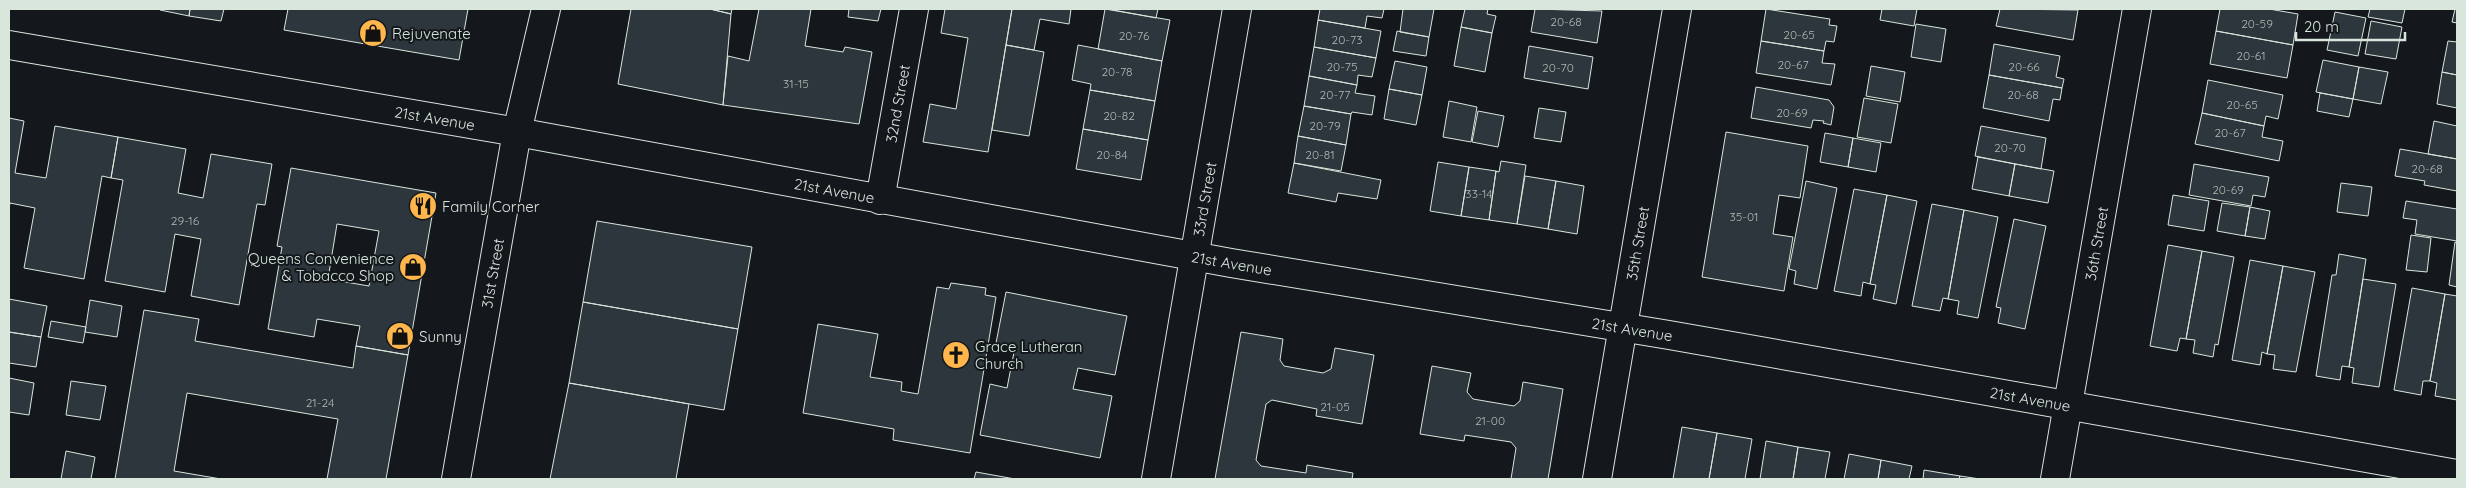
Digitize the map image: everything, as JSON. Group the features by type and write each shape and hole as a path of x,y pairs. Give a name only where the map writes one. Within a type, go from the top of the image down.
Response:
{"street":[{"name":"31st Street","path":"456,479 517,132 546,9"},
{"name":"32nd Street","path":"880,200 914,9"},
{"name":"33rd Street","path":"1156,479 1238,9"},
{"name":"35th Street","path":"1597,479 1677,9"},
{"name":"36th Street","path":"2055,479 2136,9"},
{"name":"21st Avenue","path":"9,46 517,132 880,200 1195,256 1623,328 2457,474"}],"building":[{"path":"160,9 190,9 189,16"},
{"path":"190,9 224,9 221,21 189,16"},
{"path":"288,9 468,9 459,60 284,30"},
{"path":"631,9 710,9 731,14 723,105 618,84"},
{"path":"710,9 732,9 731,14"},
{"path":"759,9 811,9 805,46 843,52 845,47 872,52 859,124 723,105 728,56 749,61"},
{"path":"849,9 881,9 878,21 848,17"},
{"path":"945,9 1012,9 988,152 923,142 930,104 956,109 968,38 941,33"},
{"path":"1012,9 1071,9 1069,24 1040,19 1034,50 1006,45"},
{"path":"1105,9 1170,20 1162,61 1098,49"},
{"path":"1108,9 1158,9 1156,18"},
{"path":"1320,9 1384,9 1382,18 1367,16 1365,28 1318,20"},
{"path":"1403,9 1434,9 1429,37 1400,32"},
{"path":"1465,9 1488,9 1487,14 1496,16 1492,33 1461,27"},
{"path":"1535,9 1602,11 1597,43 1531,32"},
{"path":"1766,9 1830,19 1829,25 1837,26 1834,42 1826,41 1824,51 1761,41"},
{"path":"1882,9 1917,9 1914,26 1880,20"},
{"path":"2000,9 2078,10 2073,40 1996,26"},
{"path":"2220,9 2269,9 2298,14 2293,45 2216,31"},
{"path":"2370,9 2405,9 2402,23 2368,17"},
{"path":"2455,9 2457,9 2457,23 2452,22"},
{"path":"2335,12 2366,18 2358,56 2327,50"},
{"path":"1318,20 1381,31 1376,58 1314,47"},
{"path":"2371,21 2402,27 2396,59 2365,54"},
{"path":"1916,24 1946,29 1941,62 1911,57"},
{"path":"1461,27 1492,33 1485,72 1454,66"},
{"path":"1397,31 1429,37 1426,56 1393,51"},
{"path":"2216,31 2293,45 2287,78 2210,64"},
{"path":"1761,41 1824,51 1822,63 1835,64 1831,85 1756,73"},
{"path":"2448,41 2457,42 2457,75 2442,72"},
{"path":"1994,44 2060,56 2056,77 2064,79 2062,88 1989,75"},
{"path":"1006,45 1044,52 1029,136 992,130"},
{"path":"1078,45 1162,61 1155,101 1090,90 1091,84 1072,80"},
{"path":"1529,46 1593,57 1588,89 1524,78"},
{"path":"1314,47 1376,58 1372,77 1358,75 1357,85 1309,76"},
{"path":"2323,60 2359,67 2353,99 2316,92"},
{"path":"1395,61 1427,67 1422,95 1389,89"},
{"path":"1871,66 1905,72 1900,102 1866,96"},
{"path":"2359,67 2388,72 2381,104 2353,99"},
{"path":"2442,72 2457,75 2457,108 2437,104"},
{"path":"1989,75 2062,88 2060,100 2053,99 2049,121 1983,108"},
{"path":"1309,76 1357,85 1355,93 1375,96 1372,115 1352,112 1351,114 1304,106"},
{"path":"2208,80 2283,95 2278,119 2266,116 2264,126 2202,113"},
{"path":"1756,87 1829,100 1834,107 1831,125 1823,123 1824,121 1813,120 1811,128 1751,118"},
{"path":"1389,89 1422,95 1416,125 1384,119"},
{"path":"1090,90 1155,101 1148,140 1083,129"},
{"path":"2320,93 2353,99 2349,117 2317,111"},
{"path":"1864,98 1898,104 1891,143 1857,137"},
{"path":"1449,101 1477,107 1471,142 1443,137"},
{"path":"1304,106 1351,114 1346,145 1298,136"},
{"path":"1539,108 1566,112 1561,142 1534,138"},
{"path":"1478,111 1504,116 1498,147 1472,142"},
{"path":"2202,113 2264,126 2262,137 2283,141 2279,161 2195,144"},
{"path":"9,118 24,121 15,173 46,178 55,126 118,137 111,178 102,176 84,279 24,268 35,208 10,203 9,209"},
{"path":"2434,121 2457,126 2457,159 2428,154"},
{"path":"1981,126 2046,138 2041,169 1975,156"},
{"path":"1083,129 1148,140 1141,180 1076,169"},
{"path":"1726,132 1808,146 1800,198 1779,195 1773,234 1793,237 1784,291 1702,277"},
{"path":"1825,133 1853,138 1848,167 1820,162"},
{"path":"1298,136 1346,145 1341,171 1294,163"},
{"path":"118,137 186,149 178,193 203,198 211,154 272,164 265,205 257,204 239,305 191,296 201,239 175,234 165,292 105,281 123,180 111,178"},
{"path":"1853,138 1881,143 1876,172 1848,167"},
{"path":"2400,149 2457,159 2457,191 2424,185 2425,181 2395,176"},
{"path":"1978,157 2015,164 2009,196 1972,189"},
{"path":"1501,161 1526,165 1517,224 1489,220 1496,171 1499,172"},
{"path":"1438,162 1469,167 1461,216 1430,211"},
{"path":"1294,163 1381,180 1377,199 1338,193 1336,202 1288,193"},
{"path":"2015,164 2054,171 2048,203 2009,196"},
{"path":"2194,164 2269,177 2265,197 2253,195 2251,206 2189,195"},
{"path":"1469,167 1496,171 1489,220 1461,216"},
{"path":"291,168 436,193 408,355 356,346 360,326 317,319 314,337 268,329 282,247 277,246","holes":["337,224 379,231 369,286 328,279"]},
{"path":"1525,176 1556,181 1548,229 1517,224"},
{"path":"1556,181 1584,186 1577,234 1548,229"},
{"path":"1806,181 1837,188 1817,289 1794,284 1796,271 1789,269"},
{"path":"2341,183 2372,187 2368,216 2337,212"},
{"path":"1854,189 1887,195 1870,284 1863,282 1861,296 1834,291"},
{"path":"1887,195 1917,201 1896,304 1873,299 1876,285 1870,284"},
{"path":"2173,195 2209,201 2204,231 2168,225"},
{"path":"2406,201 2457,209 2457,241 2415,234 2417,220 2403,218"},
{"path":"2222,203 2250,207 2245,236 2217,231"},
{"path":"1932,204 1964,210 1948,299 1943,298 1940,311 1912,306"},
{"path":"2250,207 2270,211 2265,239 2245,236"},
{"path":"1964,210 1998,217 1978,318 1957,314 1959,301 1948,299"},
{"path":"2014,219 2046,226 2025,329 1998,323 2001,308 1996,307"},
{"path":"597,221 752,247 738,329 583,302"},
{"path":"2411,235 2431,238 2427,272 2406,270"},
{"path":"2455,242 2457,243 2457,287 2449,285"},
{"path":"2168,245 2202,251 2186,339 2180,338 2177,351 2150,346"},
{"path":"2202,251 2234,257 2218,345 2215,344 2213,357 2193,353 2195,340 2186,339"},
{"path":"2339,254 2366,259 2349,367 2342,366 2340,380 2316,376 2332,275 2336,275"},
{"path":"2250,260 2283,266 2267,354 2262,352 2260,365 2232,360"},
{"path":"2283,266 2315,272 2296,372 2273,369 2275,355 2267,354"},
{"path":"2363,279 2396,284 2379,387 2352,383 2354,368 2349,367"},
{"name":"Grace Lutheran Church","path":"951,283 986,288 985,295 996,297 970,453 893,440 894,429 803,413 818,324 878,334 870,377 902,382 901,391 918,394 937,287 949,289"},
{"path":"2412,288 2445,294 2430,381 2423,381 2421,395 2394,390"},
{"path":"1006,292 1127,316 1115,375 1078,368 1073,389 1112,396 1100,458 980,435 990,384 1007,388 1015,347 996,343"},
{"path":"2445,294 2457,296 2457,400 2435,396 2437,383 2430,381"},
{"path":"9,299 47,306 41,337 9,332"},
{"path":"90,300 122,306 117,337 85,332"},
{"path":"583,302 738,329 724,410 569,383"},
{"path":"144,310 199,319 195,341 353,368 356,346 408,355 386,479 327,479 338,419 187,393 174,471 221,479 115,479"},
{"path":"51,321 86,327 83,343 48,337"},
{"path":"9,332 41,337 36,367 9,363"},
{"path":"1241,332 1283,339 1280,360 1284,366 1323,373 1331,369 1335,348 1374,355 1362,424 1316,416 1317,409 1272,400 1266,404 1256,460 1261,466 1306,473 1307,465 1353,473 1352,479 1215,479"},
{"path":"1432,366 1471,373 1467,392 1473,399 1514,406 1520,401 1523,382 1563,389 1548,479 1511,479 1516,448 1511,442 1465,435 1464,441 1420,434"},
{"path":"9,378 34,383 29,415 9,412"},
{"path":"71,381 106,386 100,420 66,415"},
{"path":"569,383 689,404 676,479 550,479"},
{"path":"1682,427 1717,433 1709,479 1673,479"},
{"path":"1717,433 1752,439 1745,479 1709,479"},
{"path":"1766,441 1798,447 1793,479 1760,479"},
{"path":"1798,447 1830,452 1825,479 1793,479"},
{"path":"66,451 95,457 91,479 61,479"},
{"path":"1849,454 1881,460 1878,479 1844,479"},
{"path":"1881,460 1912,466 1909,479 1878,479"},
{"path":"1924,470 1960,476 1959,479 1923,479"},
{"path":"976,472 1015,479 974,479"},
{"path":"1960,476 1980,479 1959,479"}],"place":[{"name":"Rejuvenate","path":"373,33"},
{"name":"Family Corner","path":"423,206"},
{"name":"Queens Convenience & Tobacco Shop","path":"413,267"},
{"name":"Sunny","path":"400,336"},
{"name":"Grace Lutheran Church","path":"956,355"}]}
